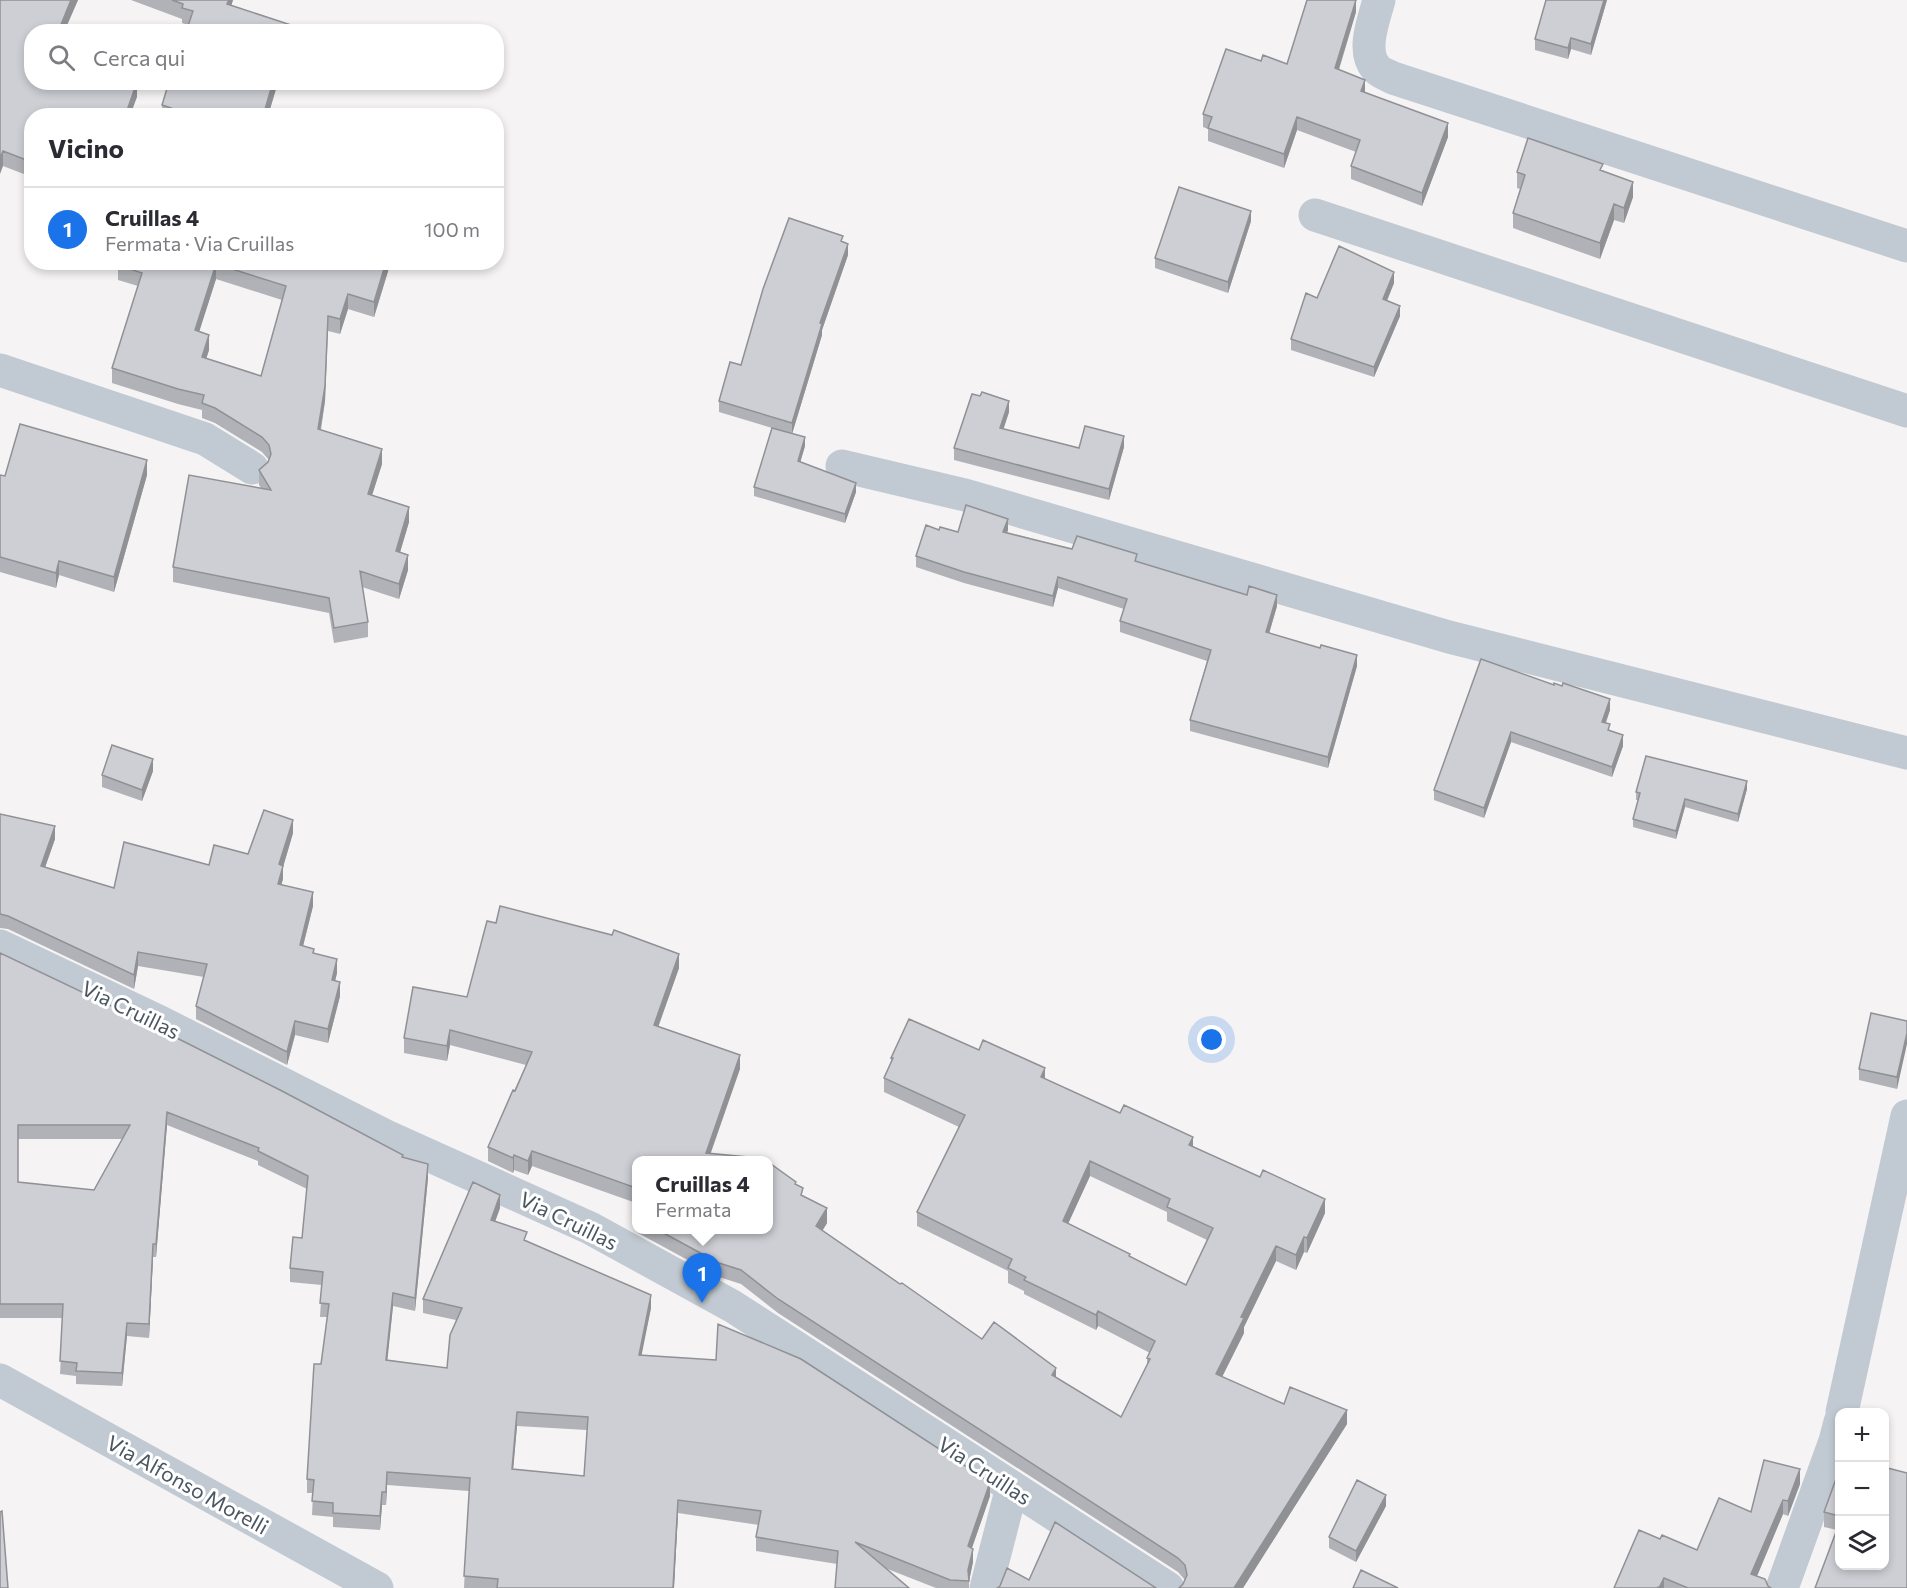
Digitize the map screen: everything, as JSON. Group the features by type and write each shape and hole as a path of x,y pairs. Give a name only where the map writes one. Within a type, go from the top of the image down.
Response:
{"street":[{"path":"1379,0 1372,26 1370,57 1377,70 1393,78 1907,246"},
{"path":"1315,215 1907,411"},
{"path":"0,370 205,439 252,468"},
{"path":"842,466 965,495 1449,637 1907,753"},
{"name":"Via Cruillas","path":"0,946 162,1023 386,1136 590,1228 732,1306 1168,1588"},
{"path":"1843,1408 1907,1116"},
{"name":"Via Alfonso Morelli","path":"0,1380 377,1588"},
{"path":"1782,1588 1835,1441"},
{"path":"986,1588 1012,1487"}],"building":[{"path":"0,0 71,0 61,24 24,24 24,90 134,90 128,108 24,108 24,159 3,151 0,159"},
{"path":"172,0 229,0 227,4 288,24 189,24 193,11 182,8 183,4"},
{"path":"1307,0 1356,0 1335,68 1365,80 1361,91 1448,123 1422,193 1351,166 1360,140 1297,117 1284,154 1208,128 1212,117 1203,114 1226,49 1261,61 1263,55 1287,64"},
{"path":"1546,0 1604,0 1591,44 1571,38 1568,48 1535,39"},
{"path":"167,90 271,90 265,108 171,108 162,105"},
{"path":"1528,138 1603,164 1600,170 1633,182 1624,208 1614,204 1600,243 1513,213 1525,175 1517,172"},
{"path":"1179,187 1251,211 1228,282 1155,258"},
{"path":"789,218 843,236 841,241 848,244 820,323 822,324 792,423 719,401 730,362 741,365 763,289"},
{"path":"1339,246 1394,272 1383,299 1400,306 1374,367 1291,339 1306,293 1317,298"},
{"path":"133,270 214,270 195,330 209,335 202,357 261,376 286,286 235,270 384,270 374,302 348,294 340,319 328,316 325,386 318,429 382,449 368,494 409,507 396,551 408,555 399,584 360,571 368,622 334,628 329,598 173,567 189,475 271,490 259,470 268,462 271,454 269,445 262,437 215,408 202,403 204,395 112,368 142,273"},
{"path":"982,392 1009,401 1000,428 1079,448 1085,426 1124,436 1109,489 954,448 972,394 980,396"},
{"path":"20,424 147,460 114,577 59,561 56,573 0,557 0,475 5,476"},
{"path":"772,428 805,437 798,461 856,483 845,514 754,487"},
{"path":"966,505 1008,519 1003,532 1072,549 1077,536 1137,554 1135,561 1247,595 1249,586 1277,595 1266,632 1320,648 1321,645 1357,655 1328,757 1190,720 1211,650 1120,621 1127,599 1058,577 1053,596 964,572 916,556 926,525 939,530 940,527 958,532"},
{"path":"1481,659 1554,685 1554,683 1562,686 1563,683 1610,699 1602,722 1610,724 1608,730 1623,735 1612,767 1511,732 1484,808 1434,790"},
{"path":"112,745 153,759 142,790 102,775"},
{"path":"1646,756 1747,781 1738,814 1685,799 1676,831 1633,819 1640,793 1636,792"},
{"path":"264,810 293,820 279,864 283,866 278,884 313,892 300,945 314,949 313,953 337,959 332,980 340,982 328,1029 295,1021 287,1052 196,1006 207,964 138,952 134,975 0,914 0,814 55,826 41,866 114,888 124,842 209,865 214,845 248,854"},
{"path":"500,906 612,935 614,930 679,954 654,1025 740,1055 706,1153 738,1156 632,1156 632,1187 532,1151 528,1161 514,1155 513,1158 488,1147 532,1052 450,1030 447,1046 404,1038 413,987 467,997 487,921 496,923"},
{"path":"0,953 282,1091 403,1155 402,1157 428,1164 415,1298 393,1293 386,1360 447,1368 450,1335 462,1308 423,1299 473,1182 500,1195 491,1220 527,1232 524,1240 651,1295 639,1355 716,1360 718,1324 801,1359 990,1482 968,1546 973,1549 968,1570 969,1581 950,1580 855,1542 909,1588 835,1588 838,1551 756,1537 761,1511 678,1500 673,1588 497,1588 498,1579 464,1576 470,1478 387,1472 386,1492 382,1492 380,1516 333,1513 333,1503 312,1501 314,1480 307,1479 314,1364 321,1364 329,1304 320,1303 323,1272 290,1268 293,1237 302,1238 308,1176 258,1151 259,1148 167,1112 156,1244 153,1244 149,1324 127,1323 122,1373 76,1371 77,1363 60,1361 63,1304 0,1304","holes":["18,1125 130,1125 94,1190 18,1182","517,1412 588,1417 584,1476 512,1469"]},
{"path":"1871,1013 1907,1021 1907,1033 1897,1077 1859,1069"},
{"path":"909,1019 979,1050 983,1040 1045,1068 1041,1077 1120,1113 1124,1105 1193,1137 1189,1145 1260,1177 1263,1170 1325,1199 1307,1238 1304,1237 1296,1255 1276,1246 1216,1374 1284,1404 1290,1387 1347,1410 1234,1588 1179,1588 1187,1575 1185,1565 1178,1558 778,1299 741,1270 719,1263 665,1234 773,1234 773,1166 803,1188 801,1195 827,1208 816,1226 982,1339 994,1322 1056,1368 1052,1375 1121,1417 1150,1359 1147,1358 1155,1341 1098,1311 1096,1315 1024,1280 1026,1277 1008,1268 1012,1259 917,1212 965,1115 884,1078 893,1058 891,1058","holes":["1090,1161 1170,1199 1167,1207 1213,1228 1186,1285 1063,1221"]},
{"path":"1764,1460 1800,1469 1788,1501 1783,1500 1751,1574 1765,1579 1771,1588 1688,1588 1664,1578 1659,1588 1614,1588 1639,1530 1660,1539 1662,1535 1697,1550 1719,1498 1751,1512"},
{"path":"1889,1468 1907,1473 1907,1588 1815,1588 1835,1535 1835,1570 1889,1570"},
{"path":"1357,1480 1386,1495 1356,1551 1329,1537"},
{"path":"1835,1482 1835,1515 1824,1512"},
{"path":"2,1511 8,1588 0,1588 0,1512"},
{"path":"1055,1522 1156,1588 997,1588 1007,1568 1029,1580"},
{"path":"1361,1570 1398,1588 1353,1588"}],"place":[{"name":"Cruillas 4","path":"702,1303"}]}
